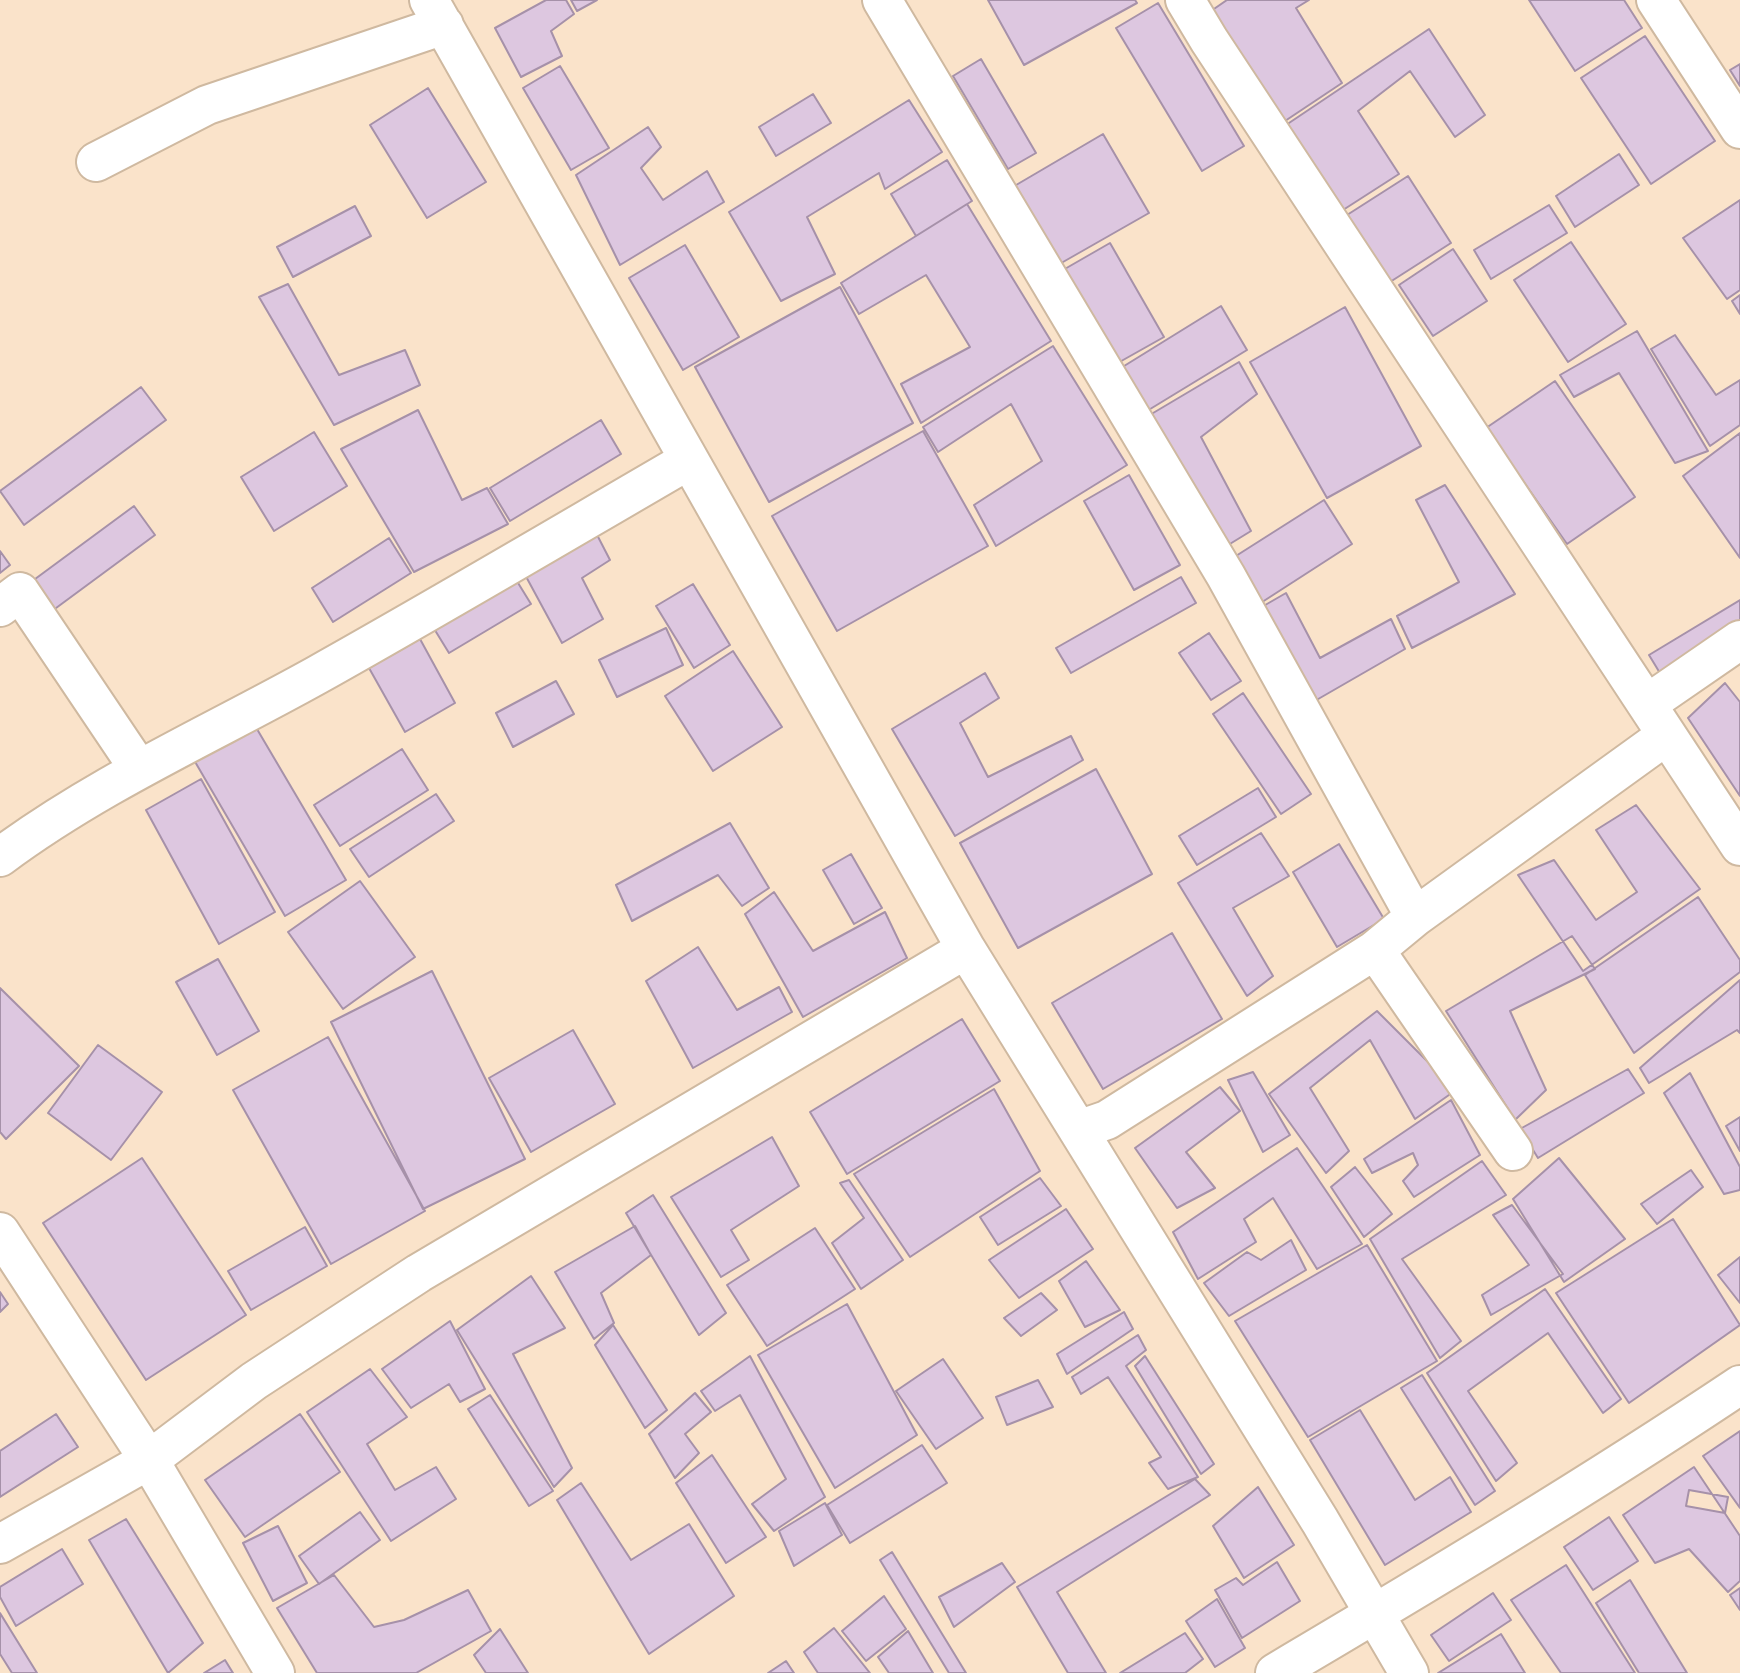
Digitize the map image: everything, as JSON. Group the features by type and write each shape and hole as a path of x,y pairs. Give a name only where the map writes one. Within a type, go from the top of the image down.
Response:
{"street":[{"path":"882,0 1226,576 1415,917"},
{"path":"1185,0 1740,846"},
{"path":"1656,0 1740,129"},
{"path":"96,162 207,105 441,9 689,460 966,949 1320,1521 1409,1673"},
{"path":"0,857 31,834 139,769 316,675 689,460"},
{"path":"0,607 20,592 139,769"},
{"path":"1078,1130 1107,1120 1375,950 1657,719 1740,640"},
{"path":"0,1544 149,1460 254,1381 419,1273 966,949"},
{"path":"1375,950 1513,1151"},
{"path":"0,1232 149,1460 275,1673"},
{"path":"1275,1673 1374,1615 1740,1385"}],"building":[{"path":"546,0 566,0 574,14 551,31 562,56 521,77 495,28"},
{"path":"571,0 597,0 577,11"},
{"path":"988,0 1135,0 1137,3 1024,65"},
{"path":"1227,0 1309,0 1296,8 1342,83 1285,121 1211,11"},
{"path":"1529,0 1624,0 1642,28 1575,71"},
{"path":"1158,3 1244,146 1202,171 1116,28"},
{"path":"1429,29 1485,115 1455,137 1410,71 1358,111 1399,174 1343,210 1286,125"},
{"path":"1645,36 1715,141 1651,184 1581,78"},
{"path":"981,59 1036,153 1008,169 953,76"},
{"path":"1740,64 1740,86 1730,70"},
{"path":"560,66 609,148 571,170 523,88"},
{"path":"428,88 486,182 427,218 370,125"},
{"path":"813,94 831,123 776,156 759,127"},
{"path":"909,100 942,152 885,189 879,173 807,217 835,274 781,301 729,212"},
{"path":"648,127 661,147 641,168 663,200 707,171 724,202 620,265 576,175"},
{"path":"1103,134 1149,213 1056,266 1011,188"},
{"path":"1619,154 1639,185 1575,227 1556,196"},
{"path":"947,160 972,201 916,236 891,194"},
{"path":"1408,176 1451,243 1390,282 1347,215"},
{"path":"1740,200 1740,290 1727,299 1683,238"},
{"path":"967,204 1051,341 921,423 901,384 970,347 926,275 859,314 841,283"},
{"path":"1549,205 1567,233 1491,279 1474,250"},
{"path":"355,206 371,236 293,277 277,247"},
{"path":"1571,242 1626,324 1568,362 1514,280"},
{"path":"1110,243 1164,337 1116,364 1063,270"},
{"path":"685,245 739,337 683,370 629,278"},
{"path":"1453,249 1487,301 1433,336 1399,285"},
{"path":"288,284 339,375 405,350 420,385 334,425 259,297"},
{"path":"840,287 913,423 769,502 695,367"},
{"path":"1740,295 1740,314 1732,301"},
{"path":"1221,306 1247,350 1142,414 1116,371"},
{"path":"1345,307 1421,446 1327,498 1250,362"},
{"path":"1637,331 1708,451 1675,463 1619,373 1574,397 1560,375"},
{"path":"1675,335 1716,395 1740,380 1740,425 1710,446 1651,349"},
{"path":"1053,346 1127,465 996,546 974,505 1042,461 1011,404 938,452 923,427"},
{"path":"1239,362 1257,394 1201,437 1251,531 1220,550 1143,419"},
{"path":"1555,381 1635,497 1567,544 1486,428"},
{"path":"141,387 166,420 24,525 0,491"},
{"path":"418,410 462,500 487,488 508,524 414,572 341,449"},
{"path":"601,420 621,454 510,521 490,488"},
{"path":"923,431 988,546 837,631 772,516"},
{"path":"314,432 347,486 274,531 241,477"},
{"path":"1740,433 1740,558 1683,476"},
{"path":"1129,475 1180,565 1134,590 1084,501"},
{"path":"1445,485 1515,594 1412,648 1397,616 1459,582 1416,500"},
{"path":"1324,500 1352,544 1256,606 1228,561"},
{"path":"134,506 155,535 52,611 31,582"},
{"path":"594,529 610,560 582,578 603,619 562,643 523,571"},
{"path":"389,538 411,573 333,622 312,588"},
{"path":"0,551 10,565 0,573"},
{"path":"1181,577 1196,603 1071,673 1056,648"},
{"path":"515,578 531,604 449,653 433,627"},
{"path":"693,584 730,645 694,668 656,606"},
{"path":"1286,593 1320,658 1391,619 1405,649 1313,702 1260,608"},
{"path":"1740,600 1740,640 1666,683 1649,655"},
{"path":"666,628 683,665 617,697 599,660"},
{"path":"1209,633 1241,681 1211,700 1179,653"},
{"path":"420,639 455,703 405,732 369,668"},
{"path":"733,651 782,727 713,771 665,696"},
{"path":"985,673 999,698 960,723 988,777 1071,736 1083,760 955,836 892,729"},
{"path":"556,681 574,714 513,747 496,713"},
{"path":"1725,683 1740,702 1740,796 1688,718"},
{"path":"1243,693 1311,794 1281,814 1213,714"},
{"path":"254,724 346,880 285,916 194,760"},
{"path":"402,749 428,790 340,846 314,805"},
{"path":"1096,769 1152,874 1018,948 960,843"},
{"path":"201,779 275,912 219,944 146,810"},
{"path":"1258,788 1276,817 1197,865 1179,836"},
{"path":"436,794 454,821 369,877 350,849"},
{"path":"1636,805 1700,889 1583,971 1518,875 1554,860 1596,920 1637,892 1596,830"},
{"path":"730,823 769,888 742,906 718,875 632,921 616,885"},
{"path":"1261,833 1289,876 1233,908 1273,976 1247,996 1178,883"},
{"path":"1339,844 1384,919 1337,947 1293,872"},
{"path":"851,854 882,908 854,924 823,870"},
{"path":"360,881 415,957 343,1009 288,932"},
{"path":"774,892 813,951 885,912 907,958 803,1017 745,914"},
{"path":"1698,897 1740,960 1740,972 1634,1053 1585,975"},
{"path":"1172,933 1222,1019 1103,1089 1052,1003"},
{"path":"1572,936 1595,969 1510,1011 1546,1090 1515,1120 1446,1011"},
{"path":"698,947 737,1010 779,987 792,1012 693,1068 646,981"},
{"path":"218,959 259,1031 217,1055 176,982"},
{"path":"432,971 525,1159 423,1209 331,1022"},
{"path":"1740,980 1740,1033 1737,1030 1649,1083 1640,1068"},
{"path":"0,988 79,1066 6,1139 0,1132"},
{"path":"1377,1011 1456,1090 1415,1119 1370,1040 1310,1088 1349,1151 1326,1173 1269,1094"},
{"path":"962,1019 1000,1081 847,1174 810,1112"},
{"path":"573,1030 615,1104 531,1152 489,1078"},
{"path":"328,1037 425,1211 331,1264 233,1090"},
{"path":"98,1045 162,1092 111,1160 48,1113"},
{"path":"1628,1069 1644,1093 1538,1158 1520,1129"},
{"path":"1253,1072 1290,1135 1263,1152 1228,1080"},
{"path":"1690,1073 1740,1167 1740,1190 1724,1194 1664,1093"},
{"path":"1220,1087 1240,1111 1186,1152 1215,1188 1177,1208 1135,1148"},
{"path":"994,1089 1040,1171 910,1257 854,1174"},
{"path":"1451,1100 1480,1155 1414,1197 1403,1181 1418,1165 1413,1153 1372,1173 1364,1159"},
{"path":"1740,1117 1740,1151 1726,1126"},
{"path":"772,1137 799,1186 731,1230 749,1260 721,1277 671,1197"},
{"path":"1297,1148 1362,1244 1317,1269 1273,1198 1244,1219 1256,1242 1198,1279 1173,1232"},
{"path":"142,1158 246,1315 146,1380 43,1223"},
{"path":"1559,1158 1625,1239 1564,1282 1513,1199"},
{"path":"1482,1161 1506,1195 1402,1259 1461,1341 1440,1358 1370,1239"},
{"path":"1355,1167 1392,1214 1364,1237 1331,1187"},
{"path":"1691,1170 1703,1187 1657,1224 1641,1204"},
{"path":"1040,1178 1061,1206 998,1245 980,1217"},
{"path":"849,1180 903,1260 861,1289 832,1243 864,1218 840,1183"},
{"path":"653,1195 726,1313 699,1335 626,1213"},
{"path":"1512,1205 1563,1274 1491,1315 1482,1295 1529,1265 1493,1215"},
{"path":"1066,1209 1093,1249 1019,1298 989,1260"},
{"path":"1673,1219 1740,1325 1629,1403 1556,1293"},
{"path":"635,1226 651,1255 601,1293 614,1323 594,1339 555,1272"},
{"path":"305,1227 327,1266 251,1310 228,1271"},
{"path":"815,1228 855,1289 767,1346 727,1285"},
{"path":"1291,1240 1306,1270 1229,1316 1204,1283 1247,1252 1261,1260"},
{"path":"1367,1245 1437,1361 1308,1437 1235,1321"},
{"path":"1740,1257 1740,1303 1718,1275"},
{"path":"1086,1261 1120,1310 1085,1327 1059,1281"},
{"path":"531,1276 565,1328 513,1354 572,1468 554,1487 457,1330"},
{"path":"1545,1289 1621,1399 1603,1413 1548,1333 1468,1391 1517,1463 1496,1481 1427,1373"},
{"path":"0,1292 8,1304 0,1312"},
{"path":"1041,1293 1057,1310 1021,1336 1004,1318"},
{"path":"847,1304 917,1435 835,1488 758,1355"},
{"path":"1124,1312 1133,1329 1067,1374 1057,1354"},
{"path":"450,1321 485,1389 460,1402 449,1384 411,1408 382,1369"},
{"path":"613,1325 667,1410 645,1428 595,1345"},
{"path":"1138,1335 1146,1350 1126,1366 1198,1477 1168,1489 1149,1463 1161,1457 1108,1377 1081,1394 1072,1377"},
{"path":"750,1356 825,1497 774,1531 752,1504 786,1479 740,1395 715,1411 701,1391"},
{"path":"1145,1356 1214,1464 1201,1474 1135,1366"},
{"path":"943,1359 983,1418 936,1449 896,1391"},
{"path":"370,1369 407,1417 367,1444 395,1490 436,1467 456,1499 391,1541 307,1412"},
{"path":"1422,1375 1495,1491 1475,1505 1401,1388"},
{"path":"1038,1380 1053,1407 1007,1425 996,1397"},
{"path":"695,1393 711,1412 685,1434 699,1453 675,1478 649,1434"},
{"path":"490,1395 553,1491 529,1506 468,1409"},
{"path":"1360,1410 1415,1500 1450,1477 1471,1512 1385,1565 1310,1440"},
{"path":"56,1414 78,1447 0,1497 0,1451"},
{"path":"300,1414 340,1472 245,1537 205,1480"},
{"path":"1740,1431 1740,1508 1703,1456"},
{"path":"922,1445 947,1483 850,1543 827,1505"},
{"path":"712,1455 766,1537 726,1563 676,1483"},
{"path":"1694,1467 1740,1536 1740,1581 1728,1592 1689,1549 1655,1563 1623,1515"},
{"path":"1195,1479 1210,1495 1057,1592 1106,1673 1068,1673 1017,1587"},
{"path":"581,1483 631,1560 689,1524 734,1596 649,1654 557,1500"},
{"path":"1258,1487 1294,1545 1244,1578 1213,1526"},
{"path":"1689,1490 1728,1497 1725,1513 1686,1506"},
{"path":"825,1503 842,1535 794,1566 779,1531"},
{"path":"360,1512 380,1540 319,1584 299,1556"},
{"path":"1609,1517 1638,1561 1593,1590 1564,1547"},
{"path":"126,1519 203,1643 168,1673 89,1540"},
{"path":"278,1526 307,1583 273,1601 243,1543"},
{"path":"62,1549 83,1584 16,1626 0,1597 0,1587"},
{"path":"892,1552 966,1673 949,1673 880,1560"},
{"path":"1277,1562 1300,1601 1242,1638 1215,1590 1236,1578 1243,1585"},
{"path":"1002,1563 1015,1582 954,1627 939,1597"},
{"path":"1566,1565 1635,1673 1561,1673 1511,1600"},
{"path":"334,1575 374,1627 404,1620 468,1590 491,1631 416,1673 317,1673 277,1608"},
{"path":"1630,1580 1687,1673 1639,1673 1596,1603"},
{"path":"1740,1588 1740,1610 1730,1595"},
{"path":"1493,1593 1511,1620 1449,1661 1431,1635"},
{"path":"884,1596 906,1629 866,1661 842,1631"},
{"path":"1217,1599 1245,1648 1215,1667 1186,1621"},
{"path":"0,1613 37,1673 12,1673 0,1654"},
{"path":"834,1628 870,1673 818,1673 804,1652"},
{"path":"500,1629 528,1673 486,1673 474,1655"},
{"path":"908,1631 933,1673 889,1673 878,1657"},
{"path":"1185,1633 1203,1659 1185,1673 1120,1673"},
{"path":"1501,1634 1525,1673 1438,1673"},
{"path":"225,1660 233,1673 204,1673"},
{"path":"786,1661 794,1673 768,1673"}]}
